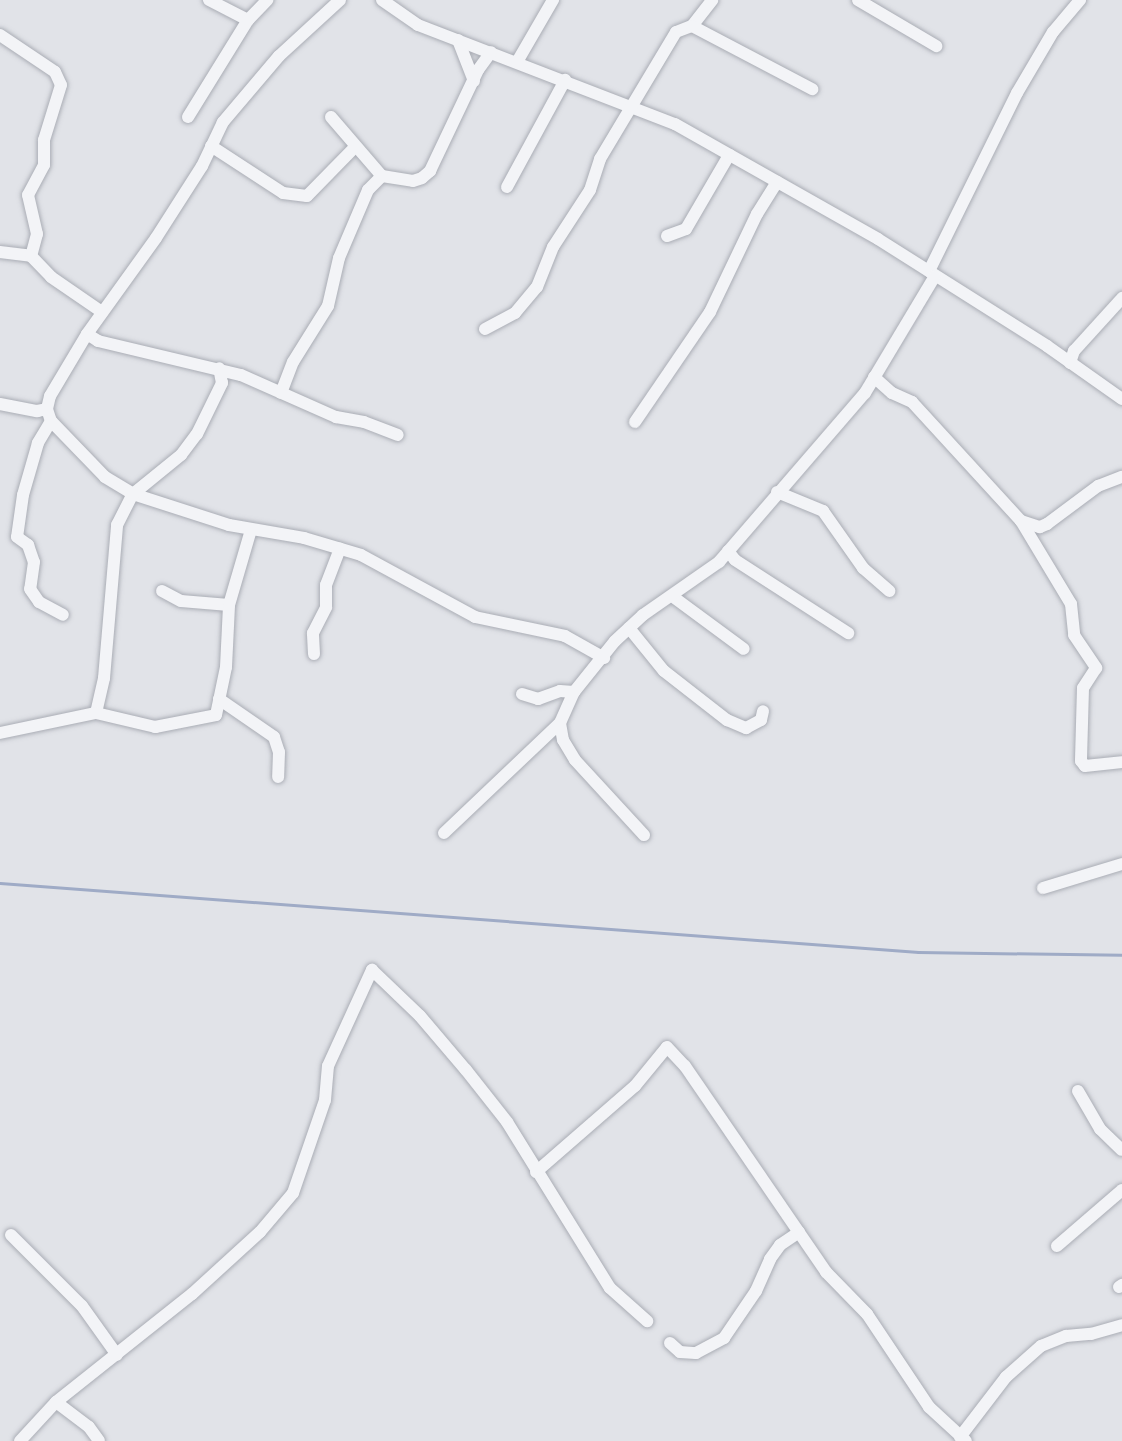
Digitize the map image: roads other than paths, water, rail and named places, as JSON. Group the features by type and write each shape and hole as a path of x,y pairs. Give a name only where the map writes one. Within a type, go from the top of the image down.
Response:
{"street":[{"path":"209,0 249,20"},
{"path":"188,117 249,20 267,0"},
{"path":"63,615 39,602 30,589 34,562 29,557 28,545 17,537 23,495 38,443 49,415 50,396 87,334 156,238 243,96 279,56 340,0"},
{"path":"382,0 418,25 675,124 932,274 1122,399"},
{"path":"517,62 553,0"},
{"path":"485,329 515,313 537,287 553,247 590,190 600,159 676,32 692,26 712,0"},
{"path":"858,0 936,46"},
{"path":"444,833 561,723 574,692 629,628 728,551 865,393 932,274 1017,93 1053,32 1080,0"},
{"path":"692,26 812,89"},
{"path":"0,35 55,72 61,85 44,140 44,165 28,195 37,234 31,256"},
{"path":"458,40 474,81"},
{"path":"331,117 354,148 381,176 413,181 430,171 474,81 491,52"},
{"path":"507,187 565,80"},
{"path":"211,146 283,193 307,196 354,148"},
{"path":"668,236 686,229 729,155"},
{"path":"281,393 293,362 328,306 339,258 368,190 381,176"},
{"path":"635,422 710,312 757,214 777,182"},
{"path":"0,252 31,256 51,277 102,312"},
{"path":"1070,363 1074,351 1122,298"},
{"path":"87,334 98,341 219,368 336,417 364,422 398,435"},
{"path":"96,713 104,678 117,525 133,494 181,455 197,435 222,383 219,368"},
{"path":"874,377 892,393 912,402 1022,521 1071,604 1074,635 1096,668 1083,688 1081,761 1085,766 1122,762"},
{"path":"0,404 49,415 105,477 133,494 251,530 303,538 340,549 390,568 474,617 565,636 604,658"},
{"path":"1022,521 1040,527 1047,524 1098,486 1122,477"},
{"path":"777,492 823,511 863,568 889,591"},
{"path":"0,733 96,713 155,727 216,716 226,667 229,605 251,530"},
{"path":"314,654 313,633 326,607 326,585 340,549"},
{"path":"728,551 735,560 848,633"},
{"path":"162,591 181,601 229,605"},
{"path":"672,596 744,649"},
{"path":"629,628 664,672 727,720 746,728 761,720 763,711"},
{"path":"522,694 538,699 560,691 574,692"},
{"path":"219,699 274,737 279,752 278,777"},
{"path":"561,723 563,740 575,760 644,836"},
{"path":"1043,888 1122,864"},
{"path":"20,1441 56,1402 117,1355 260,1232 293,1193 325,1100 328,1066 372,970 420,1016 507,1122 610,1288 647,1321"},
{"path":"536,1172 635,1086 667,1047 685,1066 826,1272 867,1314 929,1407 963,1439 1006,1377 1041,1346 1066,1336 1091,1334 1122,1325"},
{"path":"1078,1091 1100,1129 1122,1150"},
{"path":"1057,1246 1122,1190"},
{"path":"670,1343 680,1352 696,1353 724,1338 756,1291 770,1259 780,1245 799,1232"},
{"path":"11,1235 82,1306 117,1355"},
{"path":"56,1402 88,1427 99,1441"}],"waterway":[{"path":"0,883 918,952 1122,955"}]}
